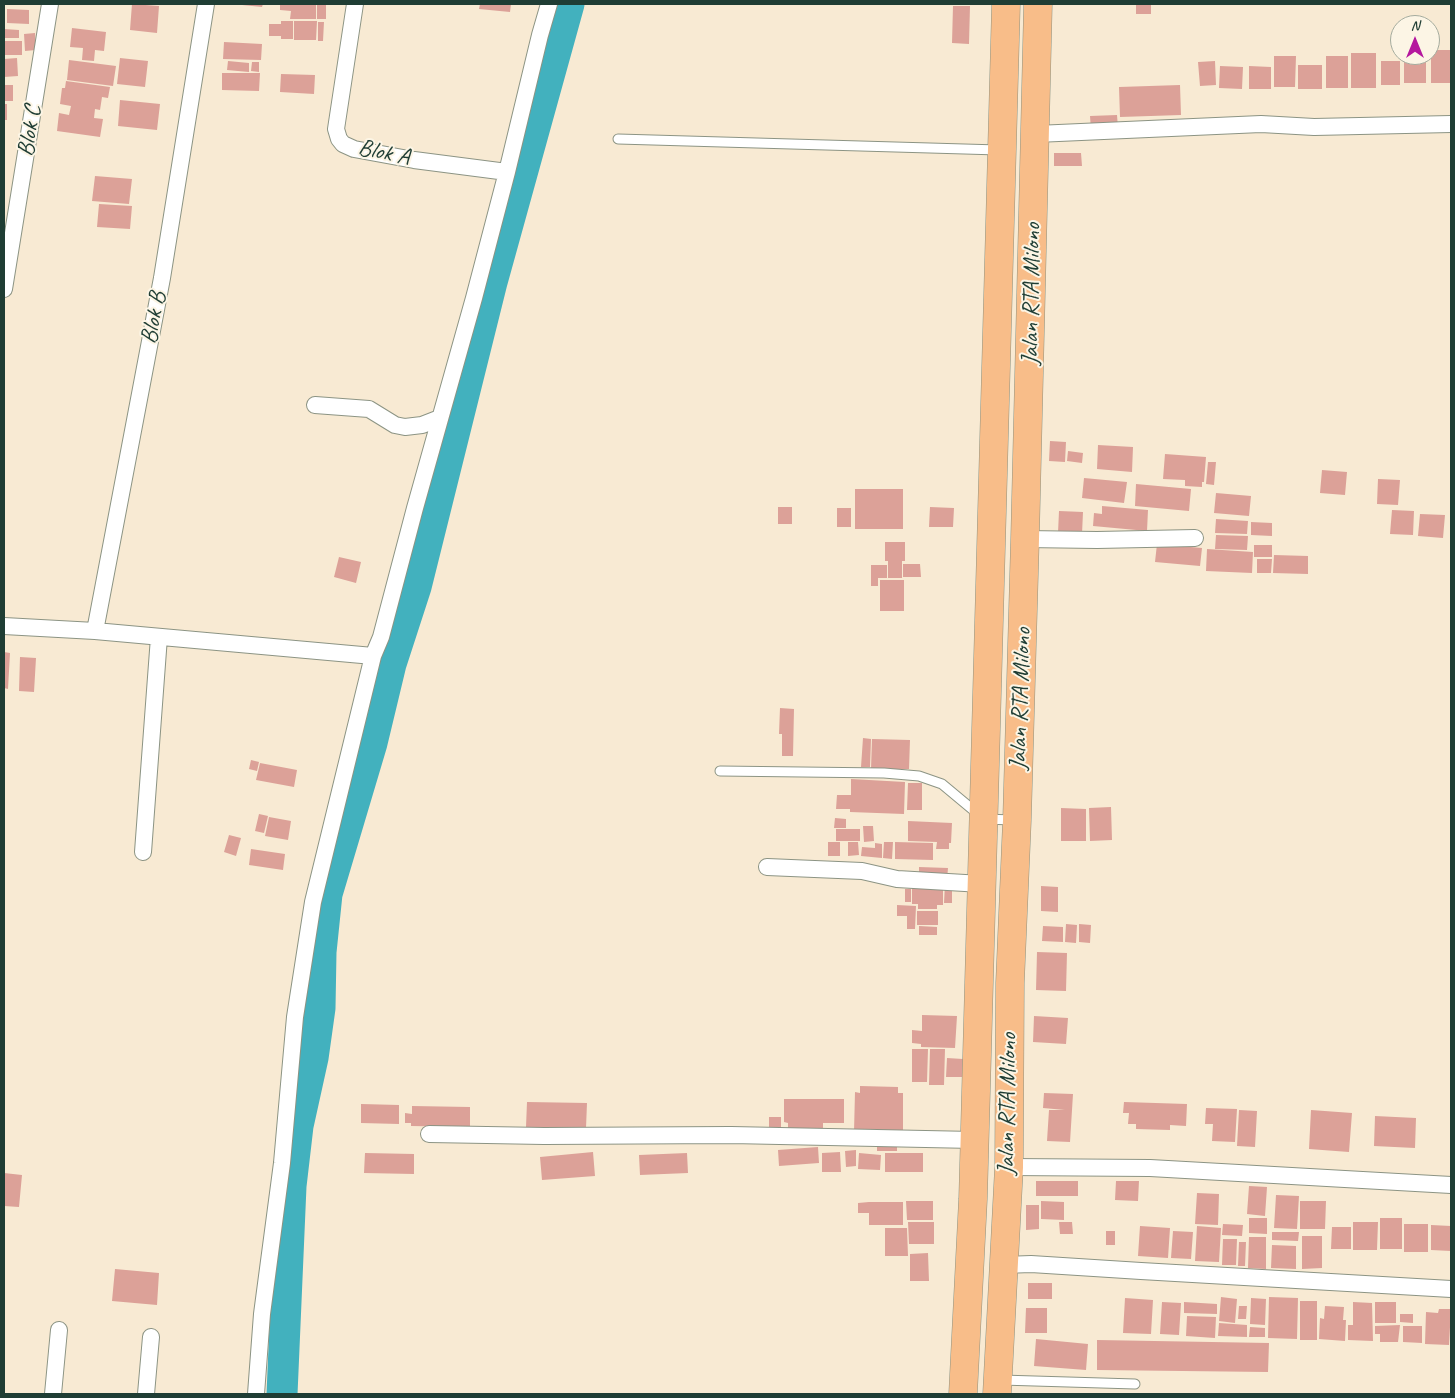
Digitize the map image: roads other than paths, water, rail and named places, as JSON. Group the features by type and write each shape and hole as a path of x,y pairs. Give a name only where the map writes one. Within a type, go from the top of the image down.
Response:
{"highway":[{"name":"Jalan RTA Milono","path":"964,1394 973,1199 1006,4"},
{"name":"Jalan RTA Milono","path":"998,1387 1008,1167 1010,983 1017,820 1038,4"},
{"path":"1005,37 1037,37"},
{"path":"973,1199 1006,1200"}],"street":[{"name":"Blok C","path":"4,288 50,4"},
{"name":"Blok B","path":"95,631 162,278 206,4"},
{"name":"Blok A","path":"355,4 336,129 339,139 344,144 354,148 414,160 507,172"},
{"path":"256,1394 262,1314 282,1162 295,1017 313,902 373,656 381,636 414,508 507,172 549,4"},
{"path":"1036,134 1261,124 1314,127 1451,124"},
{"path":"315,405 369,409 396,425 405,427 422,425 440,418"},
{"path":"1025,539 1195,538"},
{"path":"4,626 95,631 373,656"},
{"path":"143,852 159,637"},
{"path":"767,867 862,871 888,875 897,879 982,884"},
{"path":"429,1134 544,1136 731,1135 974,1140"},
{"path":"1008,1167 1150,1168 1451,1185"},
{"path":"1004,1265 1031,1264 1451,1289"},
{"path":"53,1394 59,1330"},
{"path":"146,1394 151,1337"}],"lane":[{"path":"618,140 1002,150"},
{"path":"720,771 884,773 919,776 942,784 984,819 1017,820"},
{"path":"998,1387 1135,1384"}],"waterway":[{"path":"282,1394 291,1186 298,1126 313,1058 320,1008 321,952 327,894 372,743 391,664 416,587 492,282 569,4"}]}
